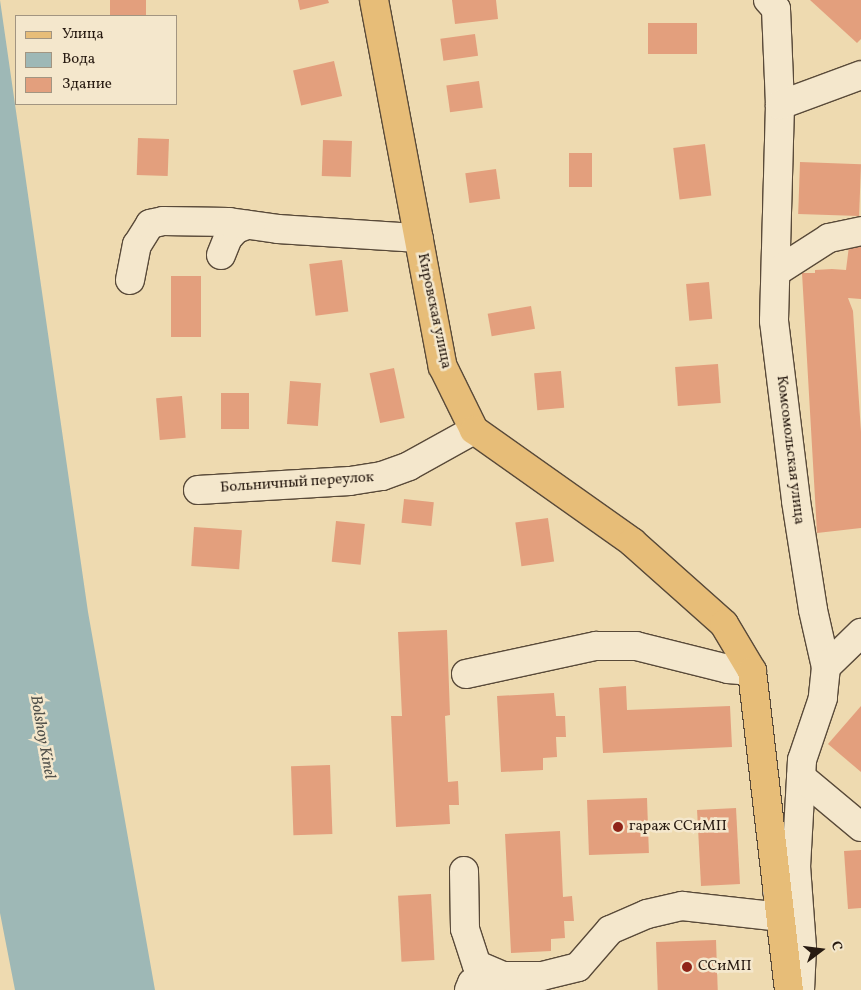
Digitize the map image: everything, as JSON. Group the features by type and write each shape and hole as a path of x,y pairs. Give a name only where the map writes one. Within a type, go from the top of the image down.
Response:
{"main road":[{"name":"Кировская улица","path":"374,0 443,367 474,430 632,542 724,624 752,671"},
{"path":"752,671 789,990"}],"street":[{"name":"Комсомольская улица","path":"774,3 780,105 774,322 796,501 814,610 826,667 823,698 802,760 796,866 802,948 800,990"},
{"path":"780,105 861,75"},
{"path":"130,280 137,245 150,224 163,220 419,238"},
{"path":"221,255 228,238 236,229 247,225"},
{"path":"776,272 829,238 861,231"},
{"name":"Больничный переулок","path":"198,490 350,481 382,476 409,466 474,430"},
{"path":"826,667 861,633"},
{"path":"466,674 596,646 636,646 728,669 752,671"},
{"path":"801,777 861,827"},
{"path":"470,990 472,983 484,976 542,976 578,967 610,930 647,914 682,906 779,904 796,866"},
{"path":"464,871 465,929 477,965 502,976"}],"water":[{"name":"Bolshoy Kinel","path":"0,0 88,612 155,990 15,990 0,913"}],"building":[{"path":"110,0 146,0 146,15 110,15"},
{"path":"298,0 328,0 329,3 300,10"},
{"path":"452,0 496,0 498,19 455,24"},
{"path":"810,0 861,0 861,39 857,43"},
{"path":"648,23 697,23 697,54 648,54"},
{"path":"475,34 478,56 443,61 440,39"},
{"path":"334,61 342,96 301,106 293,70"},
{"path":"479,81 483,108 450,112 446,86"},
{"path":"138,138 169,139 168,176 137,175"},
{"path":"323,140 352,141 351,177 322,176"},
{"path":"705,144 711,196 680,200 673,148"},
{"path":"569,153 592,153 592,187 569,187"},
{"path":"800,162 861,164 859,216 798,214"},
{"path":"496,169 500,199 469,203 465,173"},
{"path":"849,246 861,247 861,299 848,298 853,311 861,432 861,528 817,533 802,273 815,273 815,270 846,270"},
{"path":"342,260 348,312 316,316 309,264"},
{"path":"171,276 201,276 201,337 171,337"},
{"path":"709,282 712,319 689,321 686,284"},
{"path":"531,306 535,329 492,336 488,314"},
{"path":"718,364 721,403 678,406 675,367"},
{"path":"394,368 405,418 380,423 370,373"},
{"path":"561,371 564,408 537,410 534,373"},
{"path":"290,381 321,383 318,426 287,424"},
{"path":"221,393 249,393 249,429 221,429"},
{"path":"182,396 186,438 160,440 156,398"},
{"path":"404,499 434,502 431,526 401,523"},
{"path":"548,518 554,562 521,566 515,523"},
{"path":"336,521 365,524 361,565 332,562"},
{"path":"194,527 242,530 239,569 191,566"},
{"path":"447,630 450,715 445,716 448,782 458,781 459,805 449,805 450,824 396,827 391,716 402,716 398,632"},
{"path":"626,686 627,710 730,706 732,747 603,753 599,688"},
{"path":"554,693 556,716 565,716 566,737 556,737 557,757 543,758 543,770 501,772 497,696"},
{"path":"861,706 861,772 828,744"},
{"path":"330,765 332,834 293,835 291,766"},
{"name":"гараж ССиМП","path":"647,798 649,853 589,855 587,800"},
{"name":"гараж ССиМП","path":"736,808 740,884 701,886 697,810"},
{"path":"560,831 563,897 572,896 574,921 564,921 565,938 551,939 551,951 511,953 505,834"},
{"path":"861,850 861,908 848,909 844,851"},
{"path":"431,894 434,960 401,962 398,896"},
{"name":"ССиМП","path":"716,940 718,990 658,990 656,942"}],"place":[{"name":"гараж ССиМП","path":"618,827"},
{"name":"ССиМП","path":"687,967"}]}
